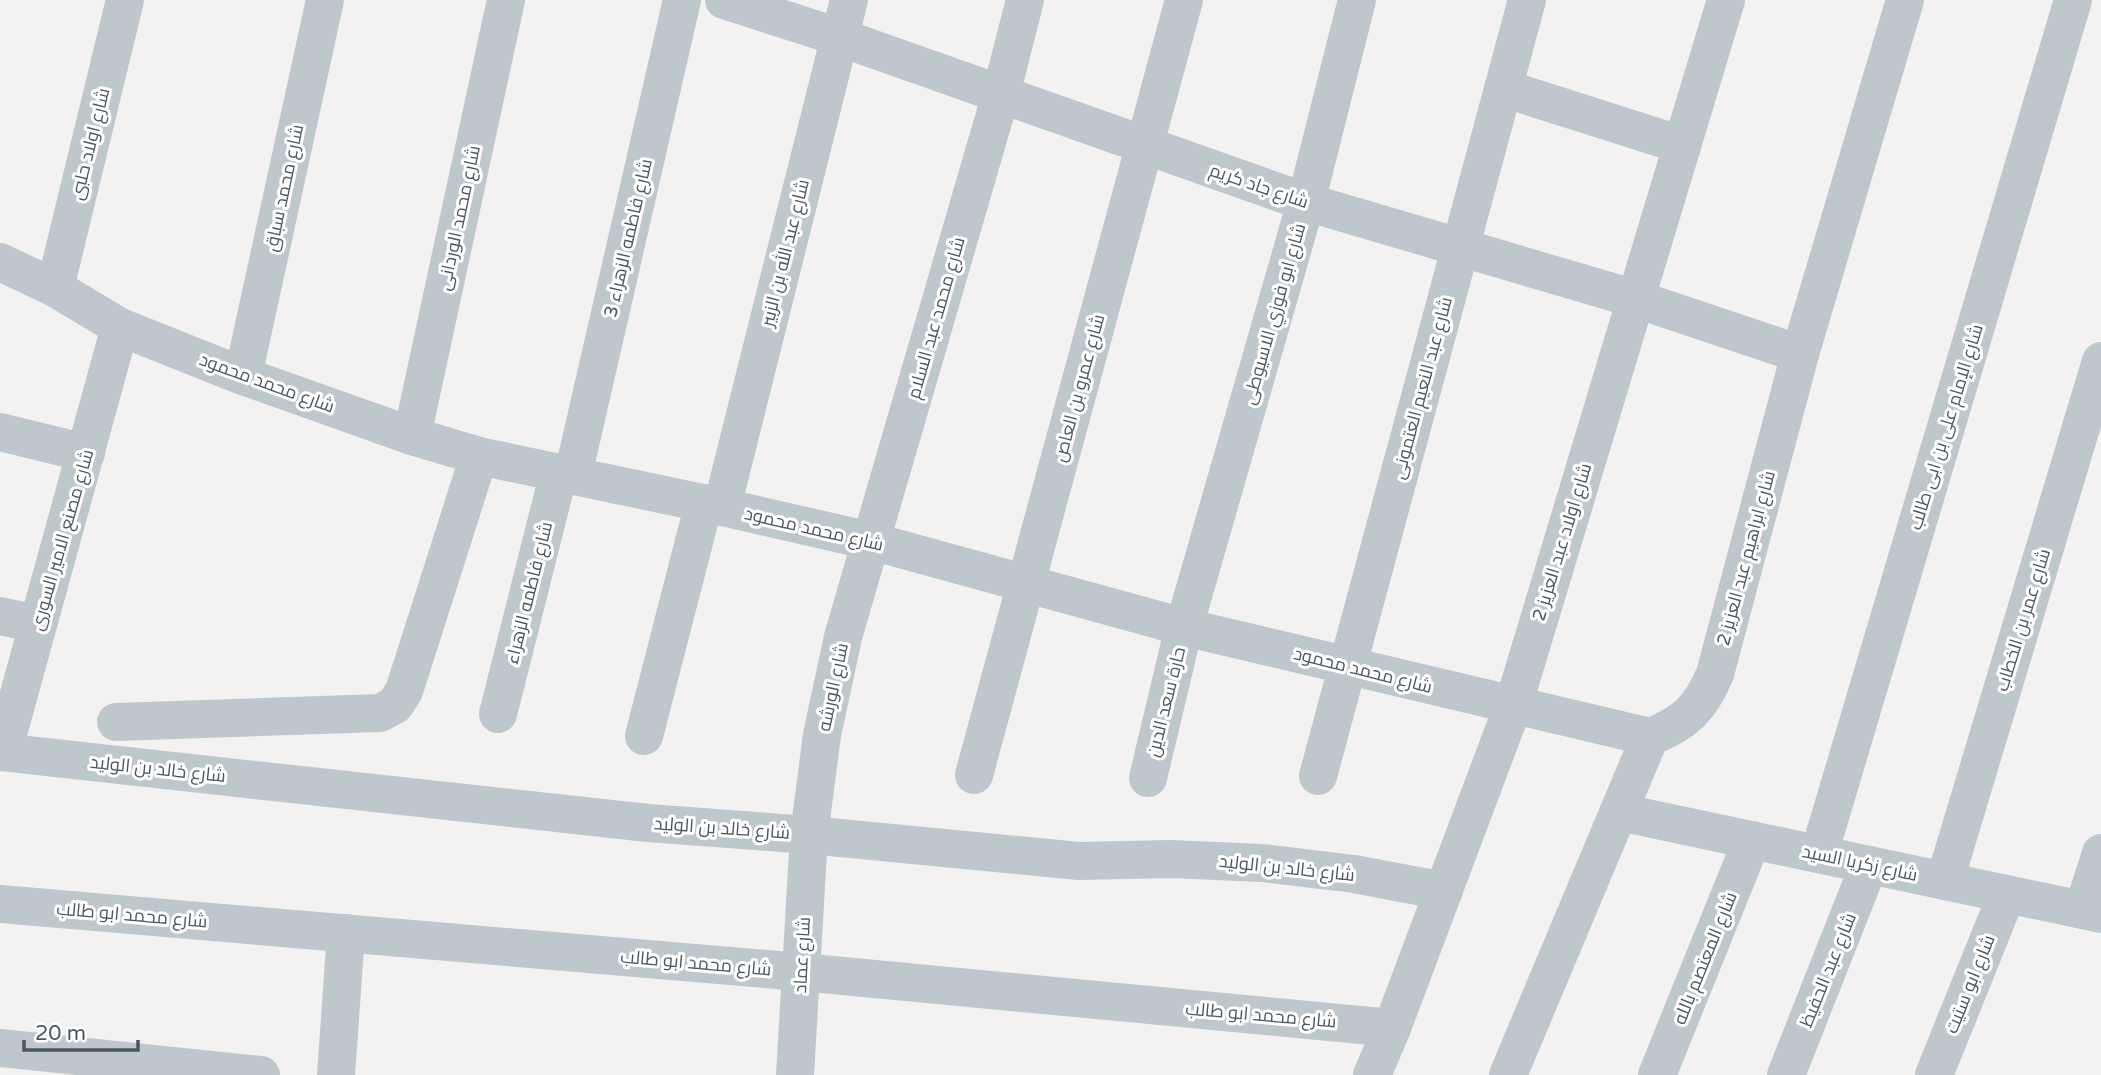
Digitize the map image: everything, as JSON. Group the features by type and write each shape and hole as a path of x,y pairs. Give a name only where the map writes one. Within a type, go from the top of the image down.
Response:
{"street":[{"name":"شارع اولاد حلبى","path":"55,288 125,0"},
{"name":"شارع محمد سباق","path":"243,376 325,0"},
{"name":"شارع محمد الوردانى","path":"412,436 506,0"},
{"name":"شارع فاطمه الزهراء 3","path":"566,474 682,0"},
{"name":"شارع جاد كريم","path":"724,0 839,37 1306,202 1636,299 1800,354"},
{"name":"شارع عبد الله بن الزبير","path":"644,736 713,505 849,0"},
{"path":"1001,94 1025,0"},
{"name":"شارع عمرو بن العاص","path":"974,775 1184,0"},
{"name":"شارع ابو فوزي الاسيوطى","path":"1184,626 1306,202 1357,0"},
{"name":"شارع عبد النعيم العتمونى","path":"1318,776 1527,0"},
{"name":"شارع اولاد عبد العزيز 2","path":"1372,1075 1513,706 1726,0"},
{"name":"شارع ابراهيم عبد العزيز 2","path":"1650,737 1672,728 1691,714 1706,696 1715,674 1800,354 1905,0"},
{"name":"شارع الإمام على بن ابى طالب","path":"1819,854 2074,0"},
{"path":"1503,88 1682,145"},
{"name":"شارع محمد عبد السلام","path":"871,541 1001,94"},
{"name":"شارع محمد محمود","path":"0,262 55,288 120,327 243,376 412,436 479,456 871,541 1184,626 1650,737"},
{"name":"شارع مصنع الامير السورى","path":"1,752 120,327"},
{"name":"شارع عمر بن الخطاب","path":"1945,880 2101,361"},
{"path":"0,432 86,453"},
{"path":"116,722 380,713 395,705 404,691 479,456"},
{"name":"شارع فاطمه الزهراء","path":"498,714 566,474"},
{"name":"شارع الورشه","path":"809,835 822,736 837,662 871,541"},
{"path":"0,616 38,624"},
{"name":"حارة سعد الدين","path":"1148,778 1184,626"},
{"path":"1508,1075 1650,737"},
{"name":"شارع خالد بن الوليد","path":"1,752 648,823 809,835 1079,861 1170,859 1262,863 1354,874 1444,891"},
{"name":"شارع زكريا السيد","path":"1619,812 2092,912"},
{"name":"شارع عماد","path":"795,1075 809,835"},
{"name":"شارع المعتصم بالله","path":"1657,1075 1752,840"},
{"path":"2092,912 2101,853"},
{"name":"شارع عبد الحفيظ","path":"1786,1075 1869,865"},
{"name":"شارع ابو ستيت","path":"1934,1075 2007,894"},
{"name":"شارع محمد ابو طالب","path":"0,904 801,972 1392,1028"},
{"path":"336,1075 346,933"},
{"path":"0,1048 261,1075"}]}
